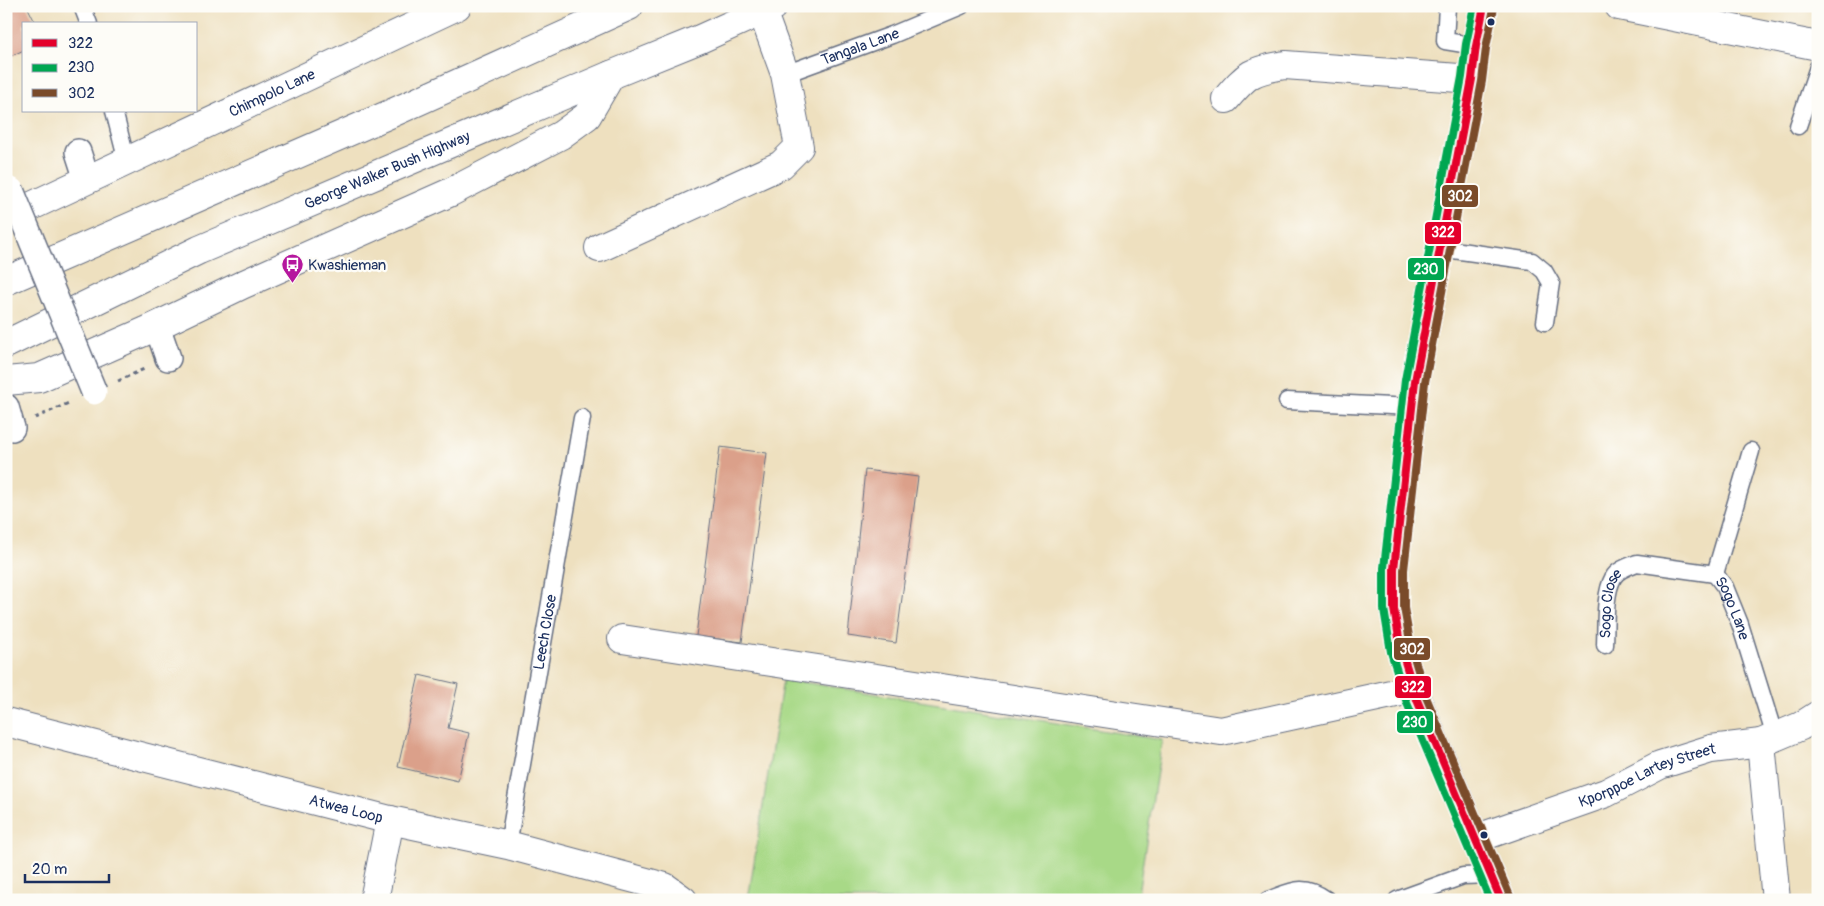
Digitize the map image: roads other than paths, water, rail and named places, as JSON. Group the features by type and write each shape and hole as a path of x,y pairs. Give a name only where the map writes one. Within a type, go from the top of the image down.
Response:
{"main road":[{"name":"Chimpolo Lane","path":"6,218 456,6"},
{"path":"6,281 392,113 629,6"},
{"path":"1484,6 1415,381 1394,569 1394,609 1401,649 1414,689 1501,900"},
{"path":"1619,6 1673,11 1818,46"},
{"path":"599,248 781,165 799,147 785,74 768,9"},
{"name":"George Walker Bush Highway","path":"6,344 199,250 768,9"},
{"path":"1226,99 1242,80 1262,69 1285,65 1472,79"},
{"path":"6,381 39,378 451,192 561,135 587,116 612,75"},
{"path":"622,639 1221,731 1414,689"},
{"name":"Kporppoe Lartey Street","path":"1475,839 1606,793 1660,765 1711,748 1768,740 1801,726 1818,715"},
{"name":"Atwea Loop","path":"6,722 390,820 508,845 666,887 683,900"},
{"name":"Sogo Lane","path":"1768,740 1776,900"},
{"path":"374,900 390,820"}],"street":[{"path":"78,152 87,180"},
{"path":"11,190 94,392"},
{"path":"157,326 168,358"}],"lane":[{"path":"82,6 88,22"},
{"name":"Tangala Lane","path":"785,74 892,35 961,6"},
{"path":"1447,6 1445,41 1476,46"},
{"path":"1798,126 1818,67"},
{"path":"114,112 127,162"},
{"path":"1439,248 1532,261 1544,271 1551,283 1545,322"},
{"path":"1287,401 1412,407"},
{"name":"Leech Close","path":"508,845 582,418"},
{"name":"Sogo Lane","path":"1751,451 1715,574 1725,587 1740,624 1768,740"},
{"name":"Sogo Close","path":"1605,645 1608,594 1614,576 1625,568 1636,563 1715,574"},
{"path":"1397,900 1463,876 1490,875"},
{"path":"1268,900 1300,888 1316,892 1327,900"}],"place":[{"name":"Kwashieman","path":"292,284"}]}
